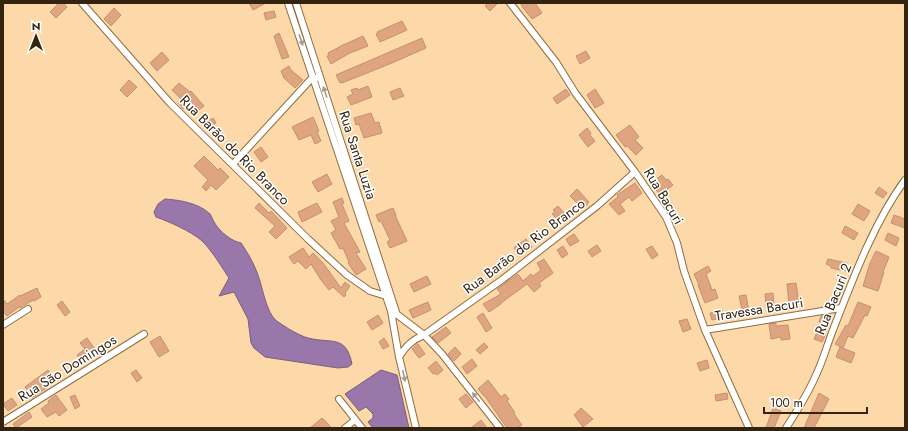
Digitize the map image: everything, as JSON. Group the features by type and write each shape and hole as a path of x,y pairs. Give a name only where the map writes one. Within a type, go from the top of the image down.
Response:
{"street":[{"name":"Rua Barão do Rio Branco","path":"82,3 170,103 308,239 347,275 370,291 386,296"},
{"name":"Rua Santa Luzia","path":"288,3 391,311 399,357 416,428"},
{"name":"Rua Santa Luzia","path":"296,3 398,315"},
{"name":"Rua Bacuri","path":"510,3 535,33 556,62 576,94 636,172 666,217 677,243 684,271 705,330 749,428"},
{"path":"233,164 313,77 320,79"},
{"name":"Rua Barão do Rio Branco","path":"399,357 406,346 412,341 424,335 516,270 597,206 636,172"},
{"name":"Rua Bacuri 2","path":"786,428 816,375 841,308 887,205 905,180"},
{"name":"Travessa Bacuri","path":"705,330 841,308"},
{"path":"3,325 28,309"},
{"path":"391,311 424,335 442,354 500,428"},
{"name":"Rua São Domingos","path":"3,421 144,334"},
{"path":"339,400 362,428"},
{"path":"345,428 355,420"},
{"path":"3,421 9,428"}],"shaded area":[{"path":"165,199 182,201 195,205 210,214 219,229 226,236 241,243 253,263 267,306 274,318 285,327 304,337 342,344 346,348 352,364 348,367 338,368 265,357 254,348 251,343 248,319 234,292 219,296 229,278 212,253 201,240 191,233 156,217 154,212 158,204"},
{"path":"381,370 397,375 409,428 373,428 368,422 373,418 373,414 366,407 359,411 345,394"}],"building":[{"path":"59,3 63,3 67,7 56,18 50,12"},
{"path":"249,3 266,3 253,10"},
{"path":"488,3 498,3 490,11 485,6"},
{"path":"524,3 535,3 542,13 532,19 521,5"},
{"path":"114,8 121,15 111,26 104,19"},
{"path":"274,11 276,17 266,20 264,13"},
{"path":"402,21 407,30 380,42 376,34 378,33 377,32"},
{"path":"279,33 289,57 282,59 274,36"},
{"path":"363,36 368,46 350,53 331,64 327,56 329,55 328,53"},
{"path":"422,38 426,48 392,63 342,83 340,83 336,75"},
{"path":"586,51 590,58 580,64 576,56"},
{"path":"162,52 169,60 157,71 150,63"},
{"path":"289,66 291,70 303,80 295,88 284,78 281,71"},
{"path":"129,80 137,87 127,97 120,90"},
{"path":"179,83 190,92 191,91 204,106 193,115 186,107 183,109 178,102 181,99 172,90"},
{"path":"368,86 372,97 351,105 347,97 353,94 351,90 357,88 358,90"},
{"path":"400,88 404,96 393,100 390,92"},
{"path":"566,89 570,95 557,104 553,98"},
{"path":"595,89 604,103 595,108 587,95"},
{"path":"371,113 375,123 379,122 382,133 364,138 359,124 356,125 354,118"},
{"path":"313,117 319,131 317,132 321,141 315,144 311,135 299,140 292,127"},
{"path":"213,118 216,123 208,128 205,123"},
{"path":"630,125 639,137 635,140 643,148 636,155 627,146 625,147 616,135"},
{"path":"587,128 595,141 588,147 579,135"},
{"path":"261,147 268,157 261,162 254,152"},
{"path":"204,156 218,170 220,168 229,177 216,190 211,185 206,191 202,187 208,180 194,166"},
{"path":"327,174 332,184 318,192 312,182"},
{"path":"662,175 673,185 660,195 651,183"},
{"path":"635,183 642,193 632,201 629,197 620,204 625,211 619,215 609,204 618,197 617,195"},
{"path":"879,187 887,193 883,198 875,193"},
{"path":"577,189 589,202 583,209 570,196"},
{"path":"342,198 344,203 342,204 349,221 344,223 360,252 356,253 366,269 356,275 348,263 349,262 343,248 340,249 331,233 336,230 331,221 339,217 333,202"},
{"path":"259,203 269,213 271,211 287,228 276,239 269,232 275,226 255,208"},
{"path":"317,203 322,212 302,222 298,212"},
{"path":"858,204 870,211 864,221 852,214"},
{"path":"558,206 564,213 557,219 552,214 555,212 553,210"},
{"path":"393,208 407,241 390,248 387,242 390,240 381,221 379,222 376,215"},
{"path":"894,215 905,219 905,228 891,223"},
{"path":"845,226 858,233 854,240 842,233"},
{"path":"888,233 899,238 896,246 885,240"},
{"path":"574,234 579,241 570,246 566,239"},
{"path":"526,239 532,247 519,256 514,248"},
{"path":"597,245 601,251 592,257 588,251"},
{"path":"563,246 568,254 562,258 557,250"},
{"path":"652,246 658,255 652,259 646,249"},
{"path":"303,248 309,257 313,253 323,263 341,288 345,282 350,286 344,297 333,287 329,290 311,264 306,269 298,261 294,264 289,257"},
{"path":"876,251 889,257 878,291 863,286 870,263"},
{"path":"544,259 553,273 539,283 541,286 534,292 527,284 489,312 483,304 501,294 497,289 518,274 523,281 531,274 533,276 541,270 537,263"},
{"path":"828,259 847,263 845,271 831,268 831,266 826,264"},
{"path":"708,266 711,271 706,274 712,290 715,289 718,298 705,303 694,274"},
{"path":"427,276 431,284 414,292 410,284"},
{"path":"796,283 799,303 789,304 787,284"},
{"path":"37,288 41,297 20,308 19,307 7,316 3,311 3,299 7,304 20,295"},
{"path":"773,293 774,305 766,306 765,294"},
{"path":"746,295 749,312 743,314 739,296"},
{"path":"62,301 70,312 65,316 57,305"},
{"path":"428,302 431,310 413,318 409,310"},
{"path":"858,302 871,307 853,338 848,336 843,348 835,344 846,325 848,326"},
{"path":"722,310 724,317 712,320 710,313"},
{"path":"483,313 492,328 486,332 477,317"},
{"path":"378,315 383,323 372,330 367,322"},
{"path":"821,316 831,316 829,324 819,322"},
{"path":"687,319 691,329 683,332 679,321"},
{"path":"776,323 776,326 788,325 790,339 781,340 781,337 771,339 769,324"},
{"path":"446,327 451,333 438,343 432,337"},
{"path":"818,330 826,334 822,342 814,339"},
{"path":"160,336 169,351 159,357 150,342"},
{"path":"87,338 97,352 83,363 77,355 85,349 80,343"},
{"path":"384,338 389,346 383,349 379,342"},
{"path":"484,343 488,347 480,354 476,350"},
{"path":"418,344 425,354 419,358 412,349"},
{"path":"455,347 461,354 454,361 448,354"},
{"path":"840,347 855,353 851,363 836,357"},
{"path":"472,359 477,366 467,374 462,367"},
{"path":"707,360 709,368 700,371 697,363"},
{"path":"436,361 443,370 437,375 435,373 433,374 428,368"},
{"path":"48,370 55,379 47,385 48,387 32,398 25,387"},
{"path":"136,370 142,378 137,382 131,373"},
{"path":"488,380 501,397 505,394 509,399 507,401 522,425 517,428 507,428 478,389"},
{"path":"727,393 728,399 716,401 715,395"},
{"path":"819,393 829,399 814,428 804,428"},
{"path":"466,394 473,402 466,408 459,399"},
{"path":"56,395 67,410 59,416 56,412 47,417 41,409"},
{"path":"75,395 80,406 75,409 70,397"},
{"path":"12,398 17,405 8,411 3,404"},
{"path":"581,408 593,419 583,427 574,415"},
{"path":"773,408 781,411 774,428 766,428"},
{"path":"29,412 32,417 16,428 13,424"},
{"path":"322,418 332,428 310,428"},
{"path":"481,420 487,428 471,428"}]}
